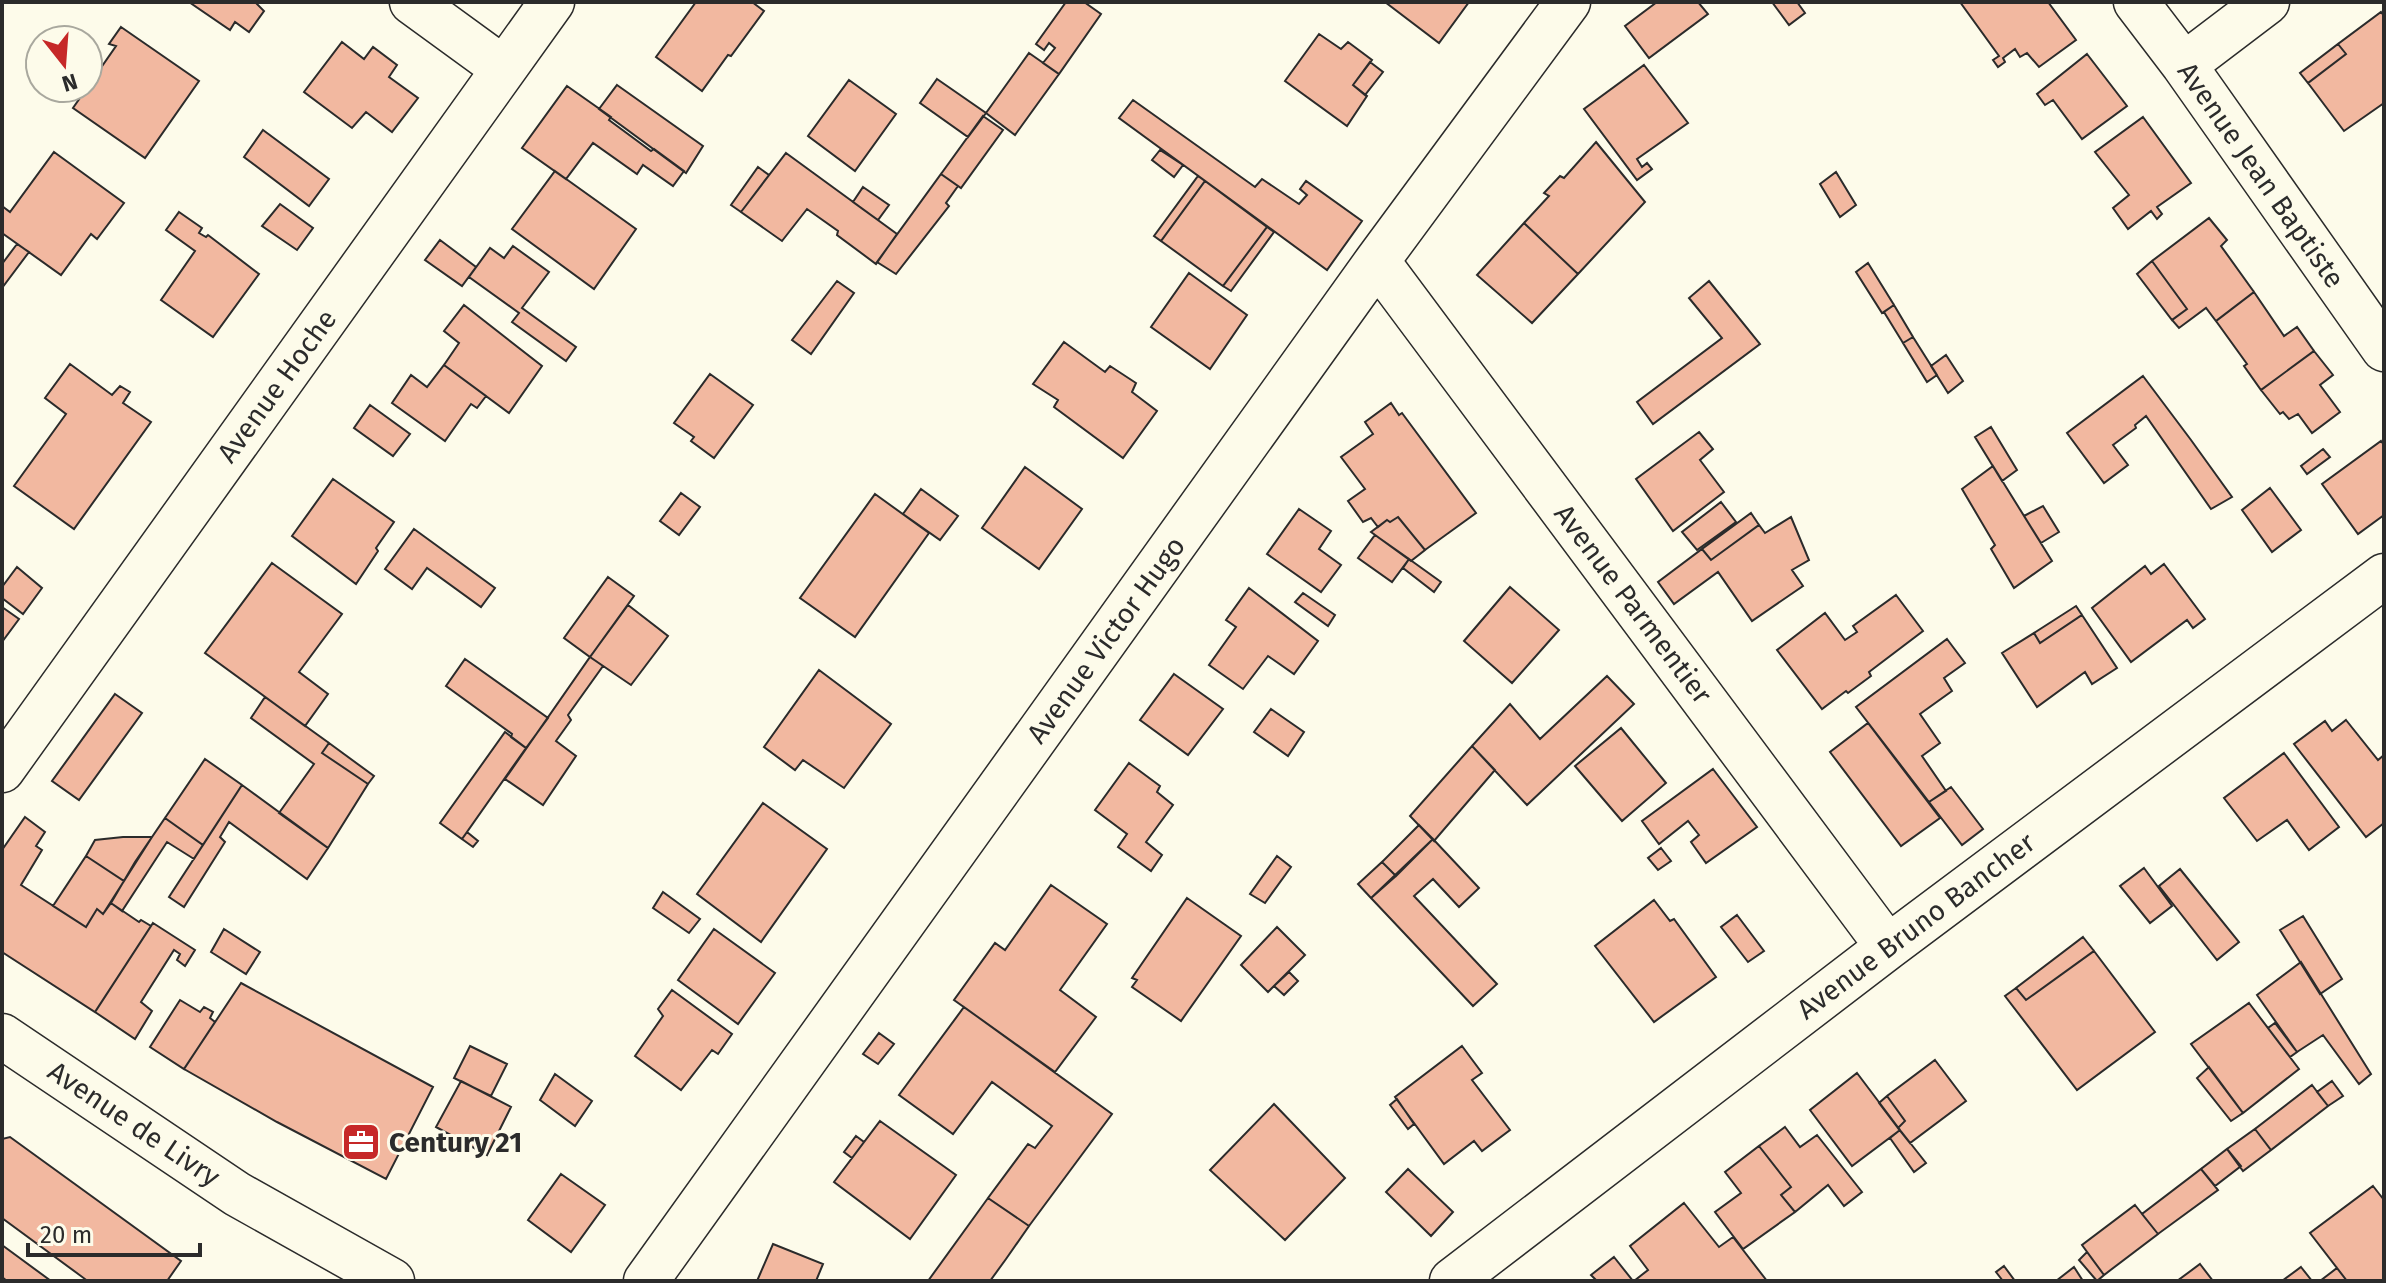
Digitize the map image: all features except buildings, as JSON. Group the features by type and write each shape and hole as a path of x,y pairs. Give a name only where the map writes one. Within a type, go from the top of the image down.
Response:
{"street":[{"path":"412,2 504,69"},
{"name":"Avenue Hoche","path":"2,770 552,2"},
{"name":"Avenue Victor Hugo","path":"646,1281 1377,261 1568,2"},
{"name":"Avenue Jean Baptiste","path":"2136,2 2184,65 2384,349"},
{"path":"2184,65 2267,2"},
{"name":"Avenue Parmentier","path":"1377,261 1888,947"},
{"name":"Avenue Bruno Bancher","path":"1452,1281 1888,947 2384,576"},
{"name":"Avenue de Livry","path":"6,1047 237,1194 392,1281"}],"place":[{"name":"Century 21","path":"361,1142"}]}
